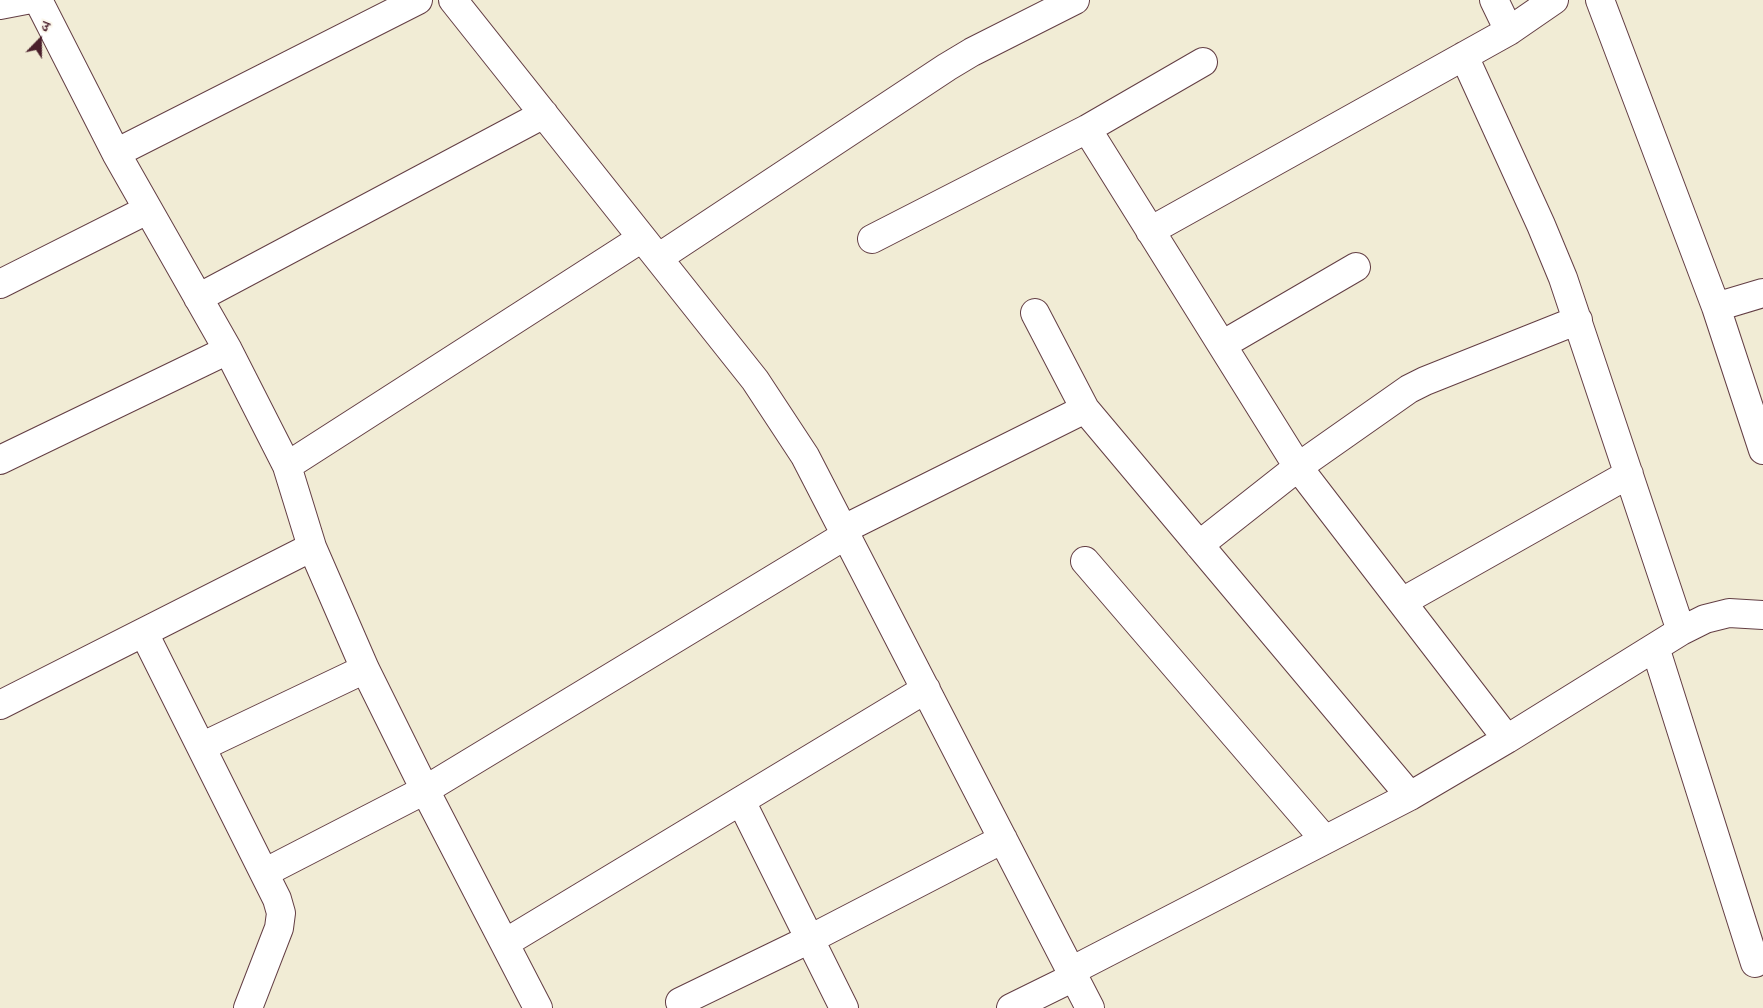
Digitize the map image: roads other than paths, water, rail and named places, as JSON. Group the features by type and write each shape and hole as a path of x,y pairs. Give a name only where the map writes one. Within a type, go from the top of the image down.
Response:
{"street":[{"path":"0,6 26,0"},
{"path":"38,0 116,153 228,350 287,466 312,547 365,669 425,790 538,1008"},
{"path":"116,153 418,0"},
{"path":"453,0 756,380 806,456 1090,1008"},
{"path":"287,466 972,52 1075,0"},
{"path":"1494,0 1509,31"},
{"path":"1150,230 1509,31 1554,0"},
{"path":"1600,0 1716,307 1763,450"},
{"path":"1464,56 1541,225 1578,320 1681,630"},
{"path":"872,239 1087,129 1203,62"},
{"path":"198,298 544,114"},
{"path":"1087,129 1298,467 1507,739"},
{"path":"0,284 147,210"},
{"path":"1222,345 1356,267"},
{"path":"1716,307 1763,293"},
{"path":"1035,313 1085,409 1410,796"},
{"path":"1199,545 1298,467 1409,389 1578,320"},
{"path":"0,460 228,350"},
{"path":"264,872 425,790 845,532 1085,409"},
{"path":"1402,602 1629,474"},
{"path":"0,705 144,634 312,547"},
{"path":"1085,561 1325,840"},
{"path":"1011,1008 1410,796 1507,739 1681,630 1705,619 1729,613 1763,614"},
{"path":"144,634 264,872 277,899 281,913 279,928 248,1008"},
{"path":"1655,647 1755,963"},
{"path":"201,747 365,669"},
{"path":"505,943 926,689"},
{"path":"741,801 844,1008"},
{"path":"680,1002 810,939 1003,839"}]}
